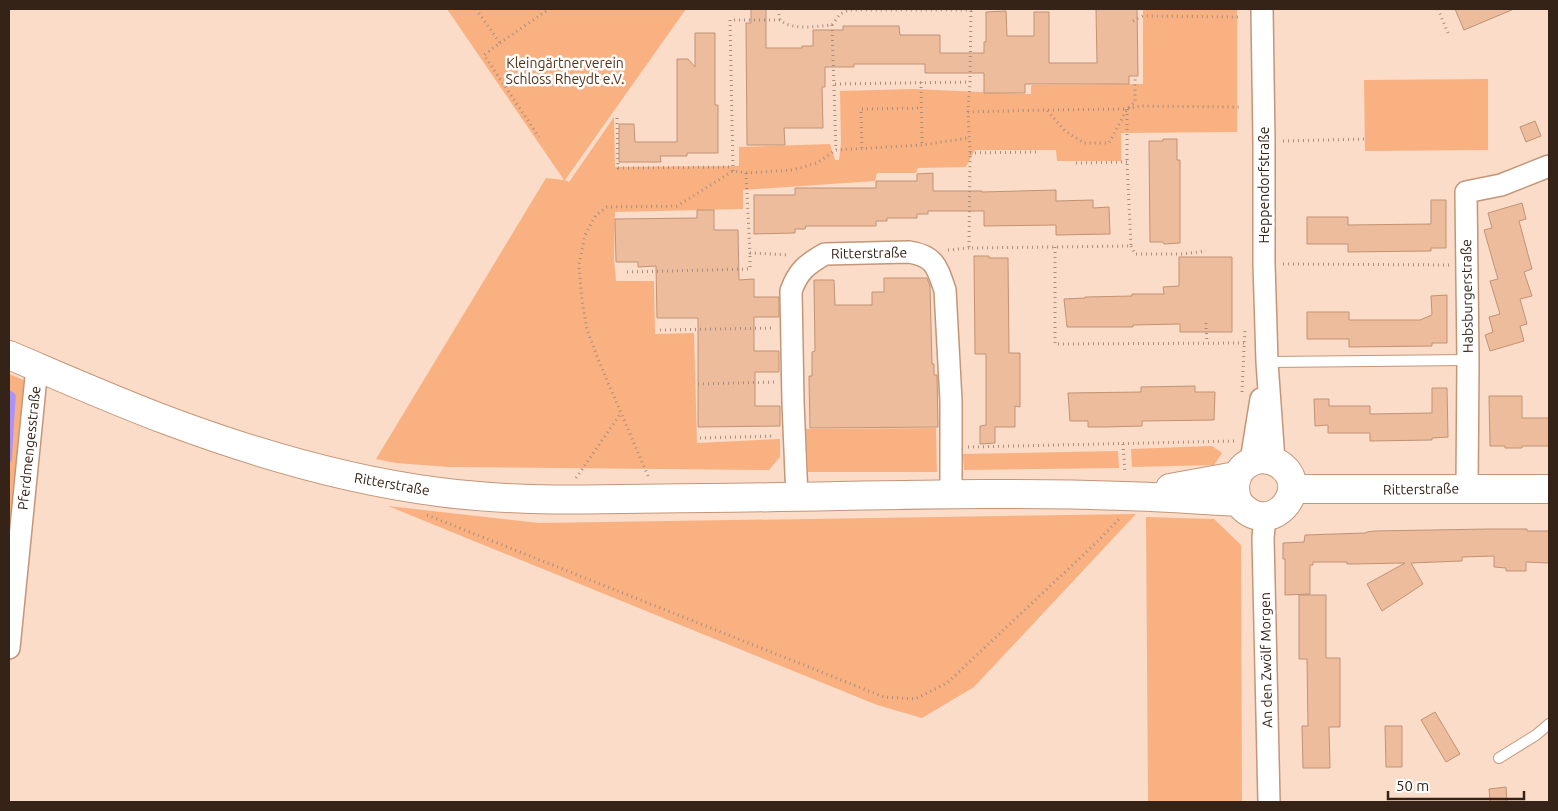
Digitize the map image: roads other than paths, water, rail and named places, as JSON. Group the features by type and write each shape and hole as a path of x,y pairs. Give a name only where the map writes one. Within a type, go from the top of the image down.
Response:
{"main road":[{"name":"Ritterstraße","path":"9,355 165,420 272,456 330,472 439,492 544,500 951,495 1125,485 1248,468"},
{"path":"1248,468 1284,468 1290,478 1292,489 1290,500 1284,508 1275,514 1265,517 1257,516 1249,514 1242,509 1248,468"},
{"name":"Ritterstraße","path":"1292,489 1467,488 1549,490"}],"street":[{"name":"Heppendorfstraße","path":"1248,468 1267,362 1264,264 1262,9"},
{"name":"Habsburgerstraße","path":"1467,488 1466,192 1502,185 1549,166"},
{"name":"Ritterstraße","path":"797,498 791,292 794,282 800,271 812,261 825,254 909,252 921,254 932,260 946,290 951,402 951,495"},
{"name":"Pferdmengesstraße","path":"9,648 36,367"},
{"name":"An den Zwölf Morgen","path":"1265,517 1263,538 1269,802"}],"lane":[{"path":"1267,362 1468,360"},
{"path":"1499,758 1536,735 1549,724"}],"waterway":[{"path":"9,393 13,396 9,459"}],"park label":[{"name":"Kleingärtnerverein Schloss Rheydt e.V.","path":"565,72"}]}
